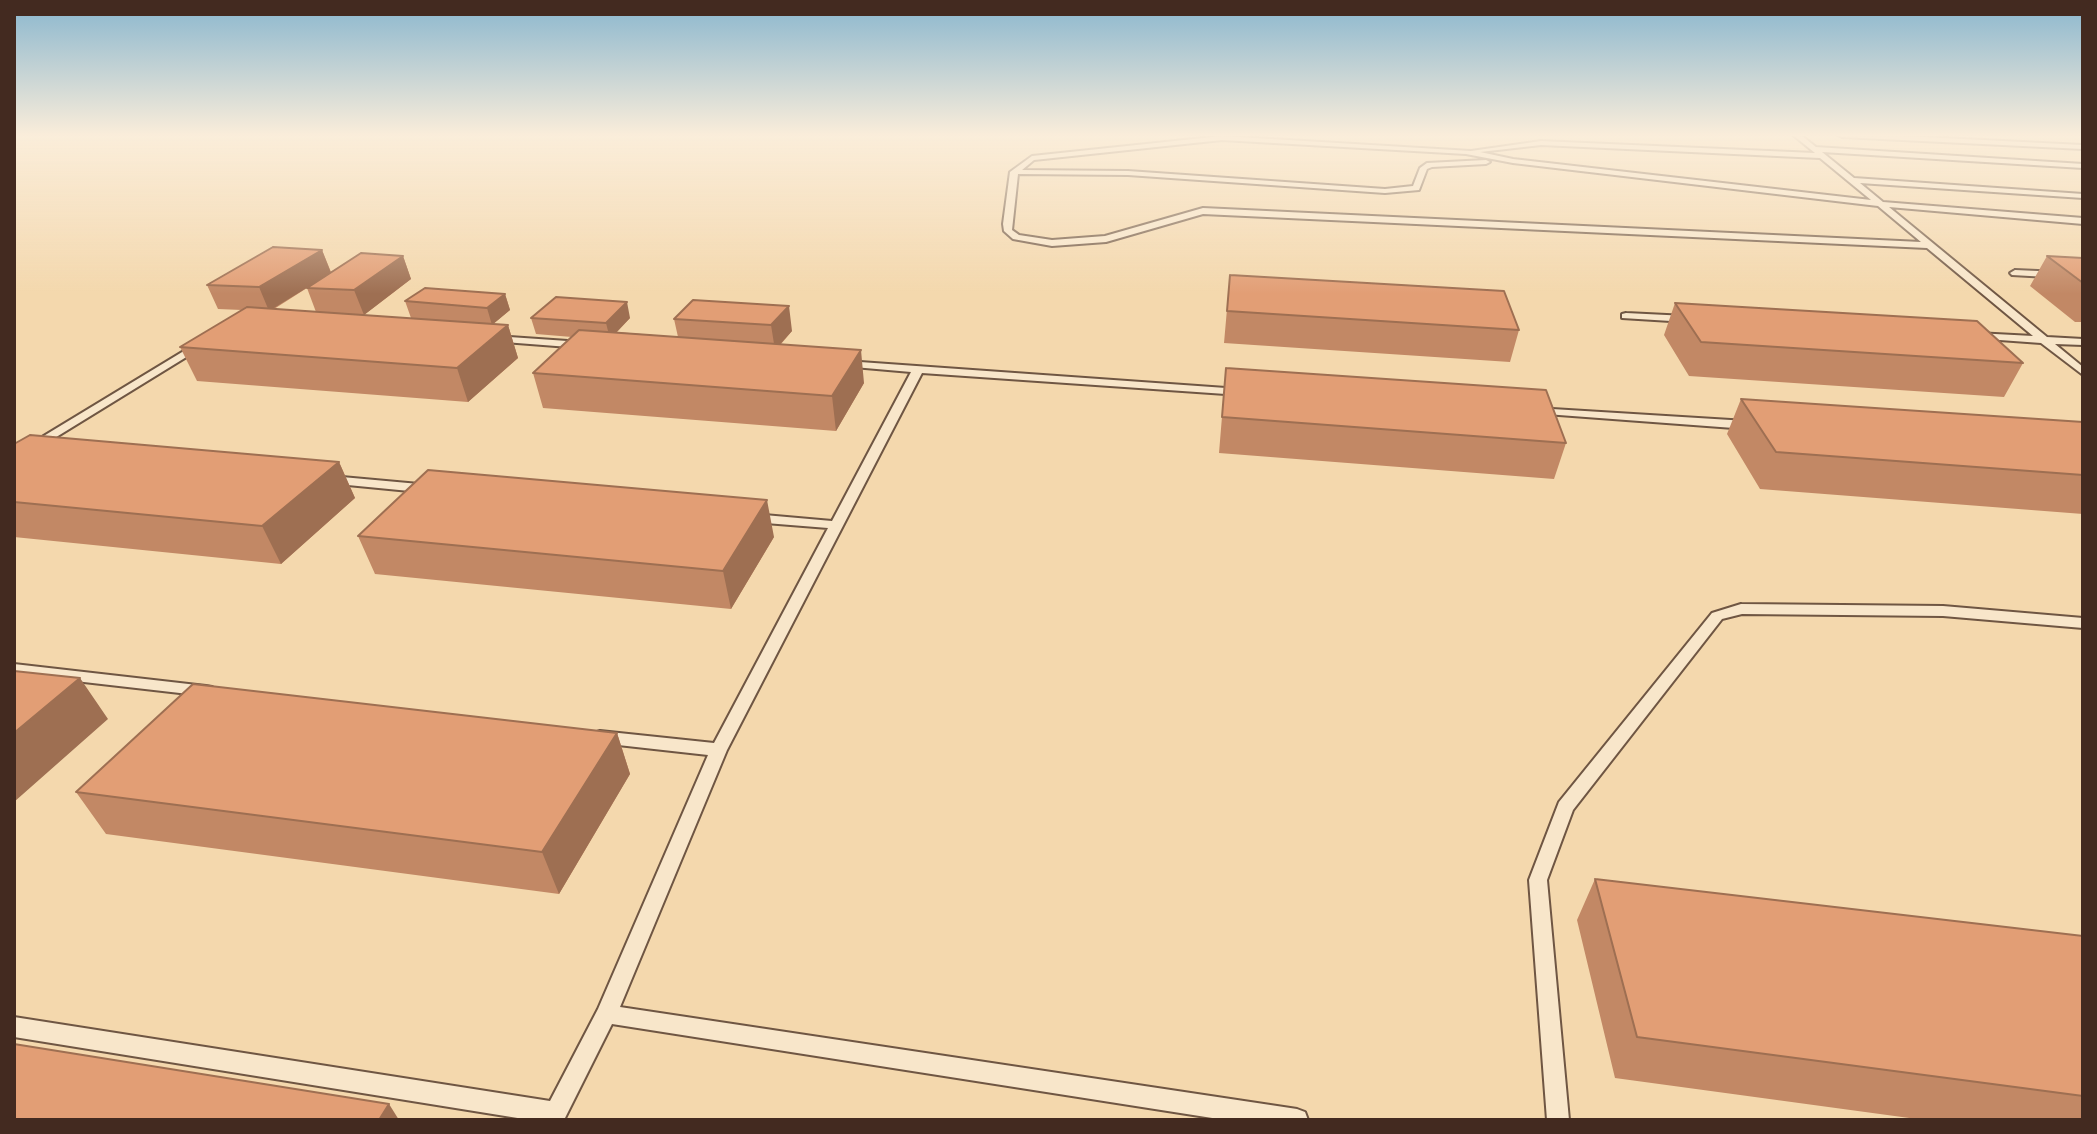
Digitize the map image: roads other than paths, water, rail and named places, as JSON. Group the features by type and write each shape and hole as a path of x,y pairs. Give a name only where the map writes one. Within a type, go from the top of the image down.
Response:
{"lane":[{"path":"1012,188 1008,231 1016,237 1052,243 1137,233 1203,211 1929,245"},
{"path":"1341,188 1385,191 1416,188"},
{"path":"1743,188 1880,204 2083,221"},
{"path":"1860,188 2083,372"},
{"path":"1965,188 2083,196"},
{"path":"2015,273 2083,276"},
{"path":"1626,316 1704,320"},
{"path":"1966,335 2083,342"},
{"path":"20,456 211,337"},
{"path":"475,338 602,347"},
{"path":"839,364 1257,394"},
{"path":"14,1027 553,1117 606,1014 719,750 918,369"},
{"path":"1527,411 1765,426"},
{"path":"20,456 57,455"},
{"path":"312,478 439,489"},
{"path":"741,517 837,525"},
{"path":"1558,1120 1538,880 1565,807 1717,616 1741,609 1943,611 2083,623"},
{"path":"14,669 218,693"},
{"path":"578,734 719,750"},
{"path":"606,1014 1297,1120"}]}
